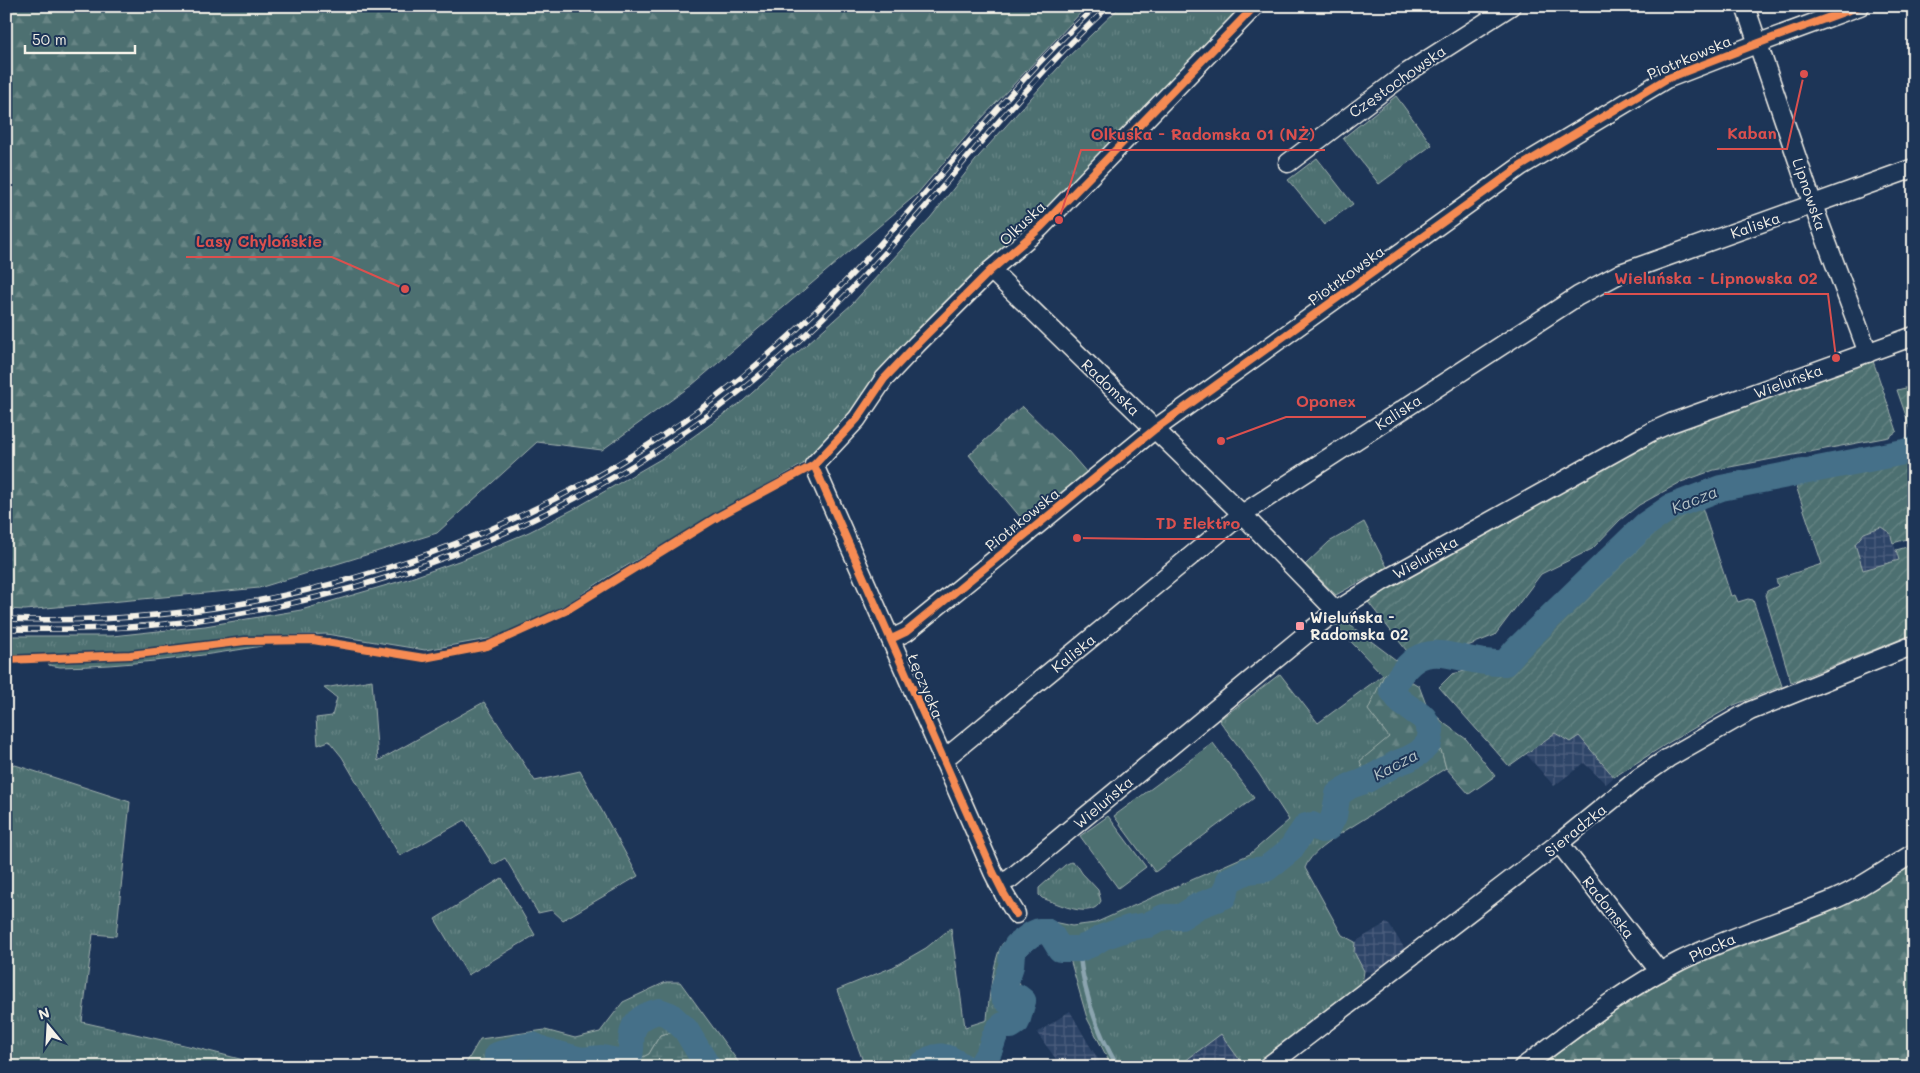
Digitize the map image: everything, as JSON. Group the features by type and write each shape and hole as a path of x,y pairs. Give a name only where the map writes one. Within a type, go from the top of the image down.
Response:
{"street":[{"name":"Olkuska","path":"814,465 858,419 891,372 917,344 991,270 1040,228 1255,6"},
{"name":"Częstochowska","path":"1288,162 1408,72 1511,6"},
{"name":"Lipnowska","path":"1745,6 1813,205 1868,353"},
{"name":"Piotrkowska","path":"891,639 906,632 1155,429 1521,166 1666,79 1860,6"},
{"name":"Kaliska","path":"943,760 1242,514 1578,296 1621,273 1914,168"},
{"name":"Radomska","path":"991,270 1242,514 1336,611"},
{"name":"Wieluńska","path":"998,883 1010,879 1336,611 1383,581 1671,422 1914,336"},
{"name":"Łęczycka","path":"814,465 998,883 1016,914"},
{"name":"Sieradzka","path":"1267,1067 1559,843 1639,778 1668,758 1750,711 1914,645"},
{"name":"Radomska","path":"1559,843 1660,972"},
{"name":"Płocka","path":"1523,1067 1586,1021 1660,972 1740,934 1830,901 1865,883 1914,853"}],"shaded area":[{"path":"1881,527 1890,533 1899,560 1863,570 1855,544 1864,533"},
{"path":"1555,733 1579,736 1614,777 1606,784 1584,763 1554,786 1526,754"},
{"path":"1386,923 1405,949 1373,972 1364,971 1354,952 1355,942"},
{"path":"1070,1011 1103,1067 1053,1067 1056,1059 1037,1033"},
{"path":"1221,1034 1244,1066 1177,1067"}],"green space":[{"path":"6,6 1087,6 980,120 917,194 692,385 602,450 537,442 437,533 259,588 25,610 6,609"},
{"path":"1121,6 1246,6 1020,236 991,258 967,281 855,412 803,464 609,576 567,604 505,636 425,650 326,634 248,637 131,652 6,656 6,636 112,636 205,626 301,610 408,579 467,558 529,532 574,509 666,456 743,401 852,304 931,217 979,156 1066,59"},
{"path":"1396,96 1432,145 1379,184 1343,138"},
{"path":"1317,158 1353,204 1325,225 1288,180"},
{"path":"1872,358 1897,431 1889,437 1714,470 1681,482 1639,505 1620,520 1592,549 1541,574 1495,635 1470,645 1444,648 1427,647 1410,655 1368,602 1388,589 1666,434"},
{"path":"1914,386 1914,439 1897,390"},
{"path":"1022,406 1068,451 1088,474 1026,524 969,455"},
{"path":"1914,462 1914,537 1893,543 1890,533 1881,527 1864,533 1855,544 1863,570 1899,560 1896,550 1914,545 1914,634 1791,682 1765,595 1767,591 1778,586 1776,579 1822,564 1796,486 1886,464 1887,467"},
{"path":"1701,504 1731,596 1735,595 1738,602 1748,599 1753,600 1782,686 1734,705 1614,777 1579,736 1570,742 1555,733 1509,766 1439,687 1452,674 1470,670 1493,674 1515,664 1525,650 1560,614 1658,526"},
{"path":"1364,522 1387,567 1336,595 1305,565 1329,542"},
{"path":"1347,623 1400,663 1384,675 1389,737 1369,789 1441,750 1446,768 1327,843 1311,857 1305,868 1342,935 1355,942 1354,952 1364,971 1362,984 1255,1067 1243,1067 1221,1034 1177,1067 1112,1067 1087,1018 1070,959 1060,955 1051,944 1044,943 1032,945 1021,951 1019,956 1021,964 1017,979 1023,989 1029,993 1031,999 1025,1019 1020,1026 1004,1036 986,1067 961,1067 943,1058 922,1063 918,1067 857,1067 864,1064 837,990 893,967 926,948 951,928 965,1027 987,1020 997,958 1003,943 1016,932 1039,919 1072,926 1095,923 1250,854 1289,820 1259,774 1219,720 1280,674 1318,723 1383,675 1334,624"},
{"path":"260,643 262,646 136,663 60,667 49,665 48,662 174,655 219,647"},
{"path":"1389,671 1402,684 1409,680 1419,686 1427,707 1445,724 1466,739 1495,776 1469,794 1446,768 1441,750 1370,790 1360,761 1389,737 1368,710 1384,675"},
{"path":"372,680 378,761 484,702 535,781 580,771 638,876 563,920 552,910 538,913 505,858 493,865 465,820 400,856 342,757 329,741 318,745 316,718 332,716 337,698 324,688"},
{"path":"1213,743 1254,798 1155,872 1114,816"},
{"path":"6,762 130,802 116,936 93,934 82,1022 271,1067 6,1067"},
{"path":"1108,816 1146,867 1118,888 1080,836"},
{"path":"1914,860 1914,1067 1539,1067 1662,979"},
{"path":"1071,862 1077,865 1098,890 1101,901 1090,910 1073,909 1042,898 1039,895 1039,888"},
{"path":"502,878 535,935 468,975 435,919"},
{"path":"666,982 680,982 742,1067 704,1067 679,1031 660,1035 649,1054 623,1067 552,1067 501,1062 501,1067 464,1067 480,1039 545,1030 575,1038 600,1032 623,1002"},
{"path":"679,1031 704,1067 623,1067 649,1054 660,1035"},
{"path":"506,1056 543,1056 552,1067 501,1067 501,1062"}],"waterway":[{"name":"Kacza","path":"981,1067 998,1030 1003,1025 1011,1026 1017,1022 1023,1001 1018,997 1006,1000 1003,996 1003,990 1011,966 1012,953 1017,945 1032,934 1046,931 1052,936 1060,949 1079,949 1103,937 1129,928 1148,925 1164,917 1181,917 1198,906 1224,896 1229,880 1247,871 1266,869 1290,850 1306,826 1312,825 1322,830 1328,828 1334,816 1338,794 1350,786 1365,781 1419,753 1429,743 1431,731 1424,718 1401,702 1392,690 1403,671 1415,660 1428,655 1441,654 1487,662 1505,663 1517,649 1645,525 1671,507 1721,488 1914,450"},
{"path":"1079,949 1084,980 1092,1010 1110,1054 1118,1067"},
{"name":"Kacza","path":"498,1067 497,1055 520,1047 533,1045 544,1050 582,1060 602,1058 618,1061 629,1058 635,1025 646,1016 659,1011 670,1015 686,1030 708,1067"},
{"name":"Kacza","path":"919,1067 925,1062 941,1056 964,1067"}],"railway":[{"path":"6,619 122,618 236,604 347,580 455,544 559,497 657,439 750,371 835,292 901,221 1028,75 1096,6"},
{"path":"6,629 135,627 212,618 299,601 385,578 468,548 549,512 627,469 701,420 771,366 836,305 905,231 1038,78 1072,41 1109,6"}],"cycle path":[{"path":"6,660 130,655 245,641 313,640 424,658 487,646 565,611 719,516 814,465 857,419 884,379 917,344 991,270 1040,228 1255,6"},
{"path":"891,639 906,632 1155,429 1521,166 1666,79 1860,6"},
{"path":"814,465 993,872 1016,914"}],"place":[{"name":"Kaban","path":"1804,74"},
{"name":"Olkuska - Radomska 01 (NŻ)","path":"1059,220"},
{"name":"Lasy Chylońskie","path":"405,289"},
{"name":"Wieluńska - Lipnowska 02","path":"1836,358"},
{"name":"Oponex","path":"1221,441"},
{"name":"TD Elektro","path":"1077,538"},
{"name":"Wieluńska - Radomska 02","path":"1300,626"}]}
